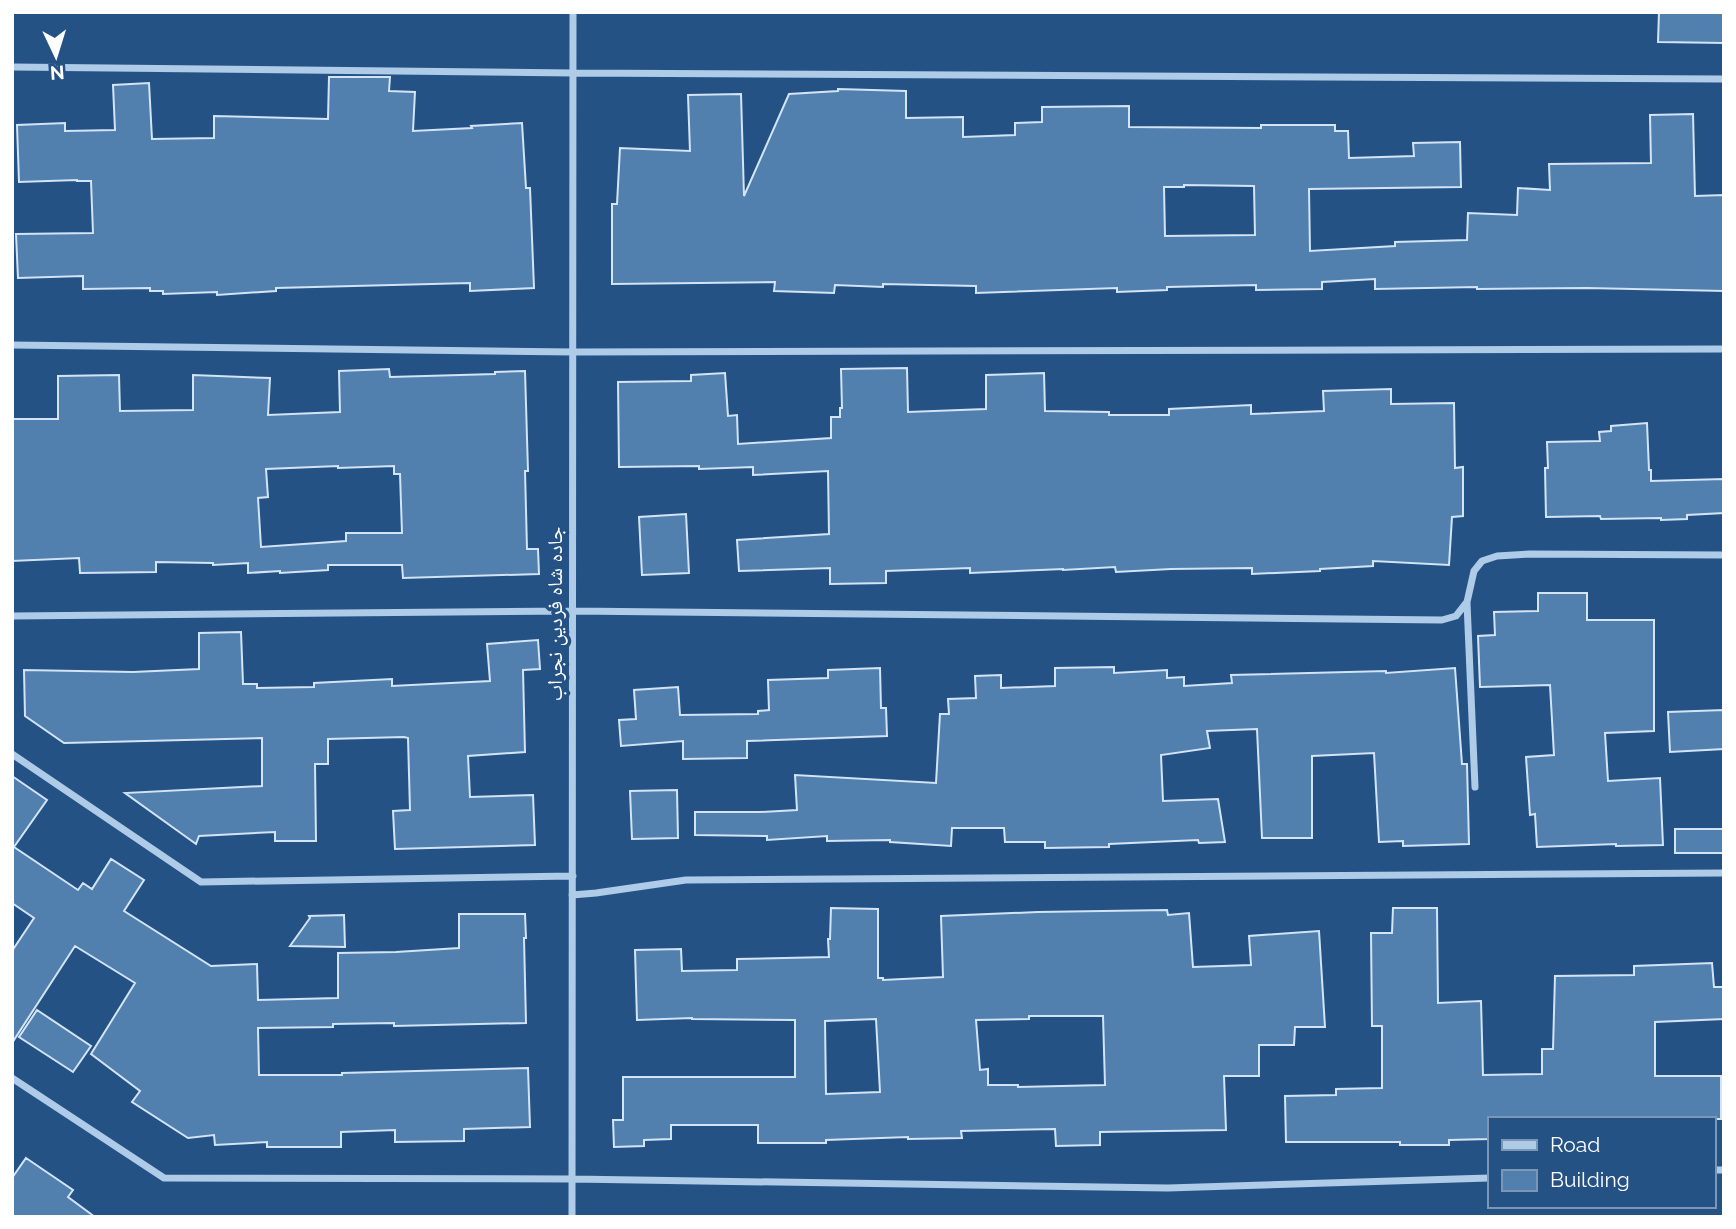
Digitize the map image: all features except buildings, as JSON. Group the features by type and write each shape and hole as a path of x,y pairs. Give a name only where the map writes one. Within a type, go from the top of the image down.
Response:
{"street":[{"name":"جاده شاه فردین نجراب","path":"572,1217 573,12"},
{"path":"12,67 1724,79"},
{"path":"12,345 573,352 1724,349"},
{"path":"1475,787 1467,602 1474,571 1482,561 1497,556 1530,554 1724,555"},
{"path":"12,616 573,611 1442,620 1456,616 1467,602"},
{"path":"12,754 201,882 573,876"},
{"path":"572,895 686,880 1724,873"},
{"path":"12,1078 164,1178 1168,1188 1488,1178"}]}
